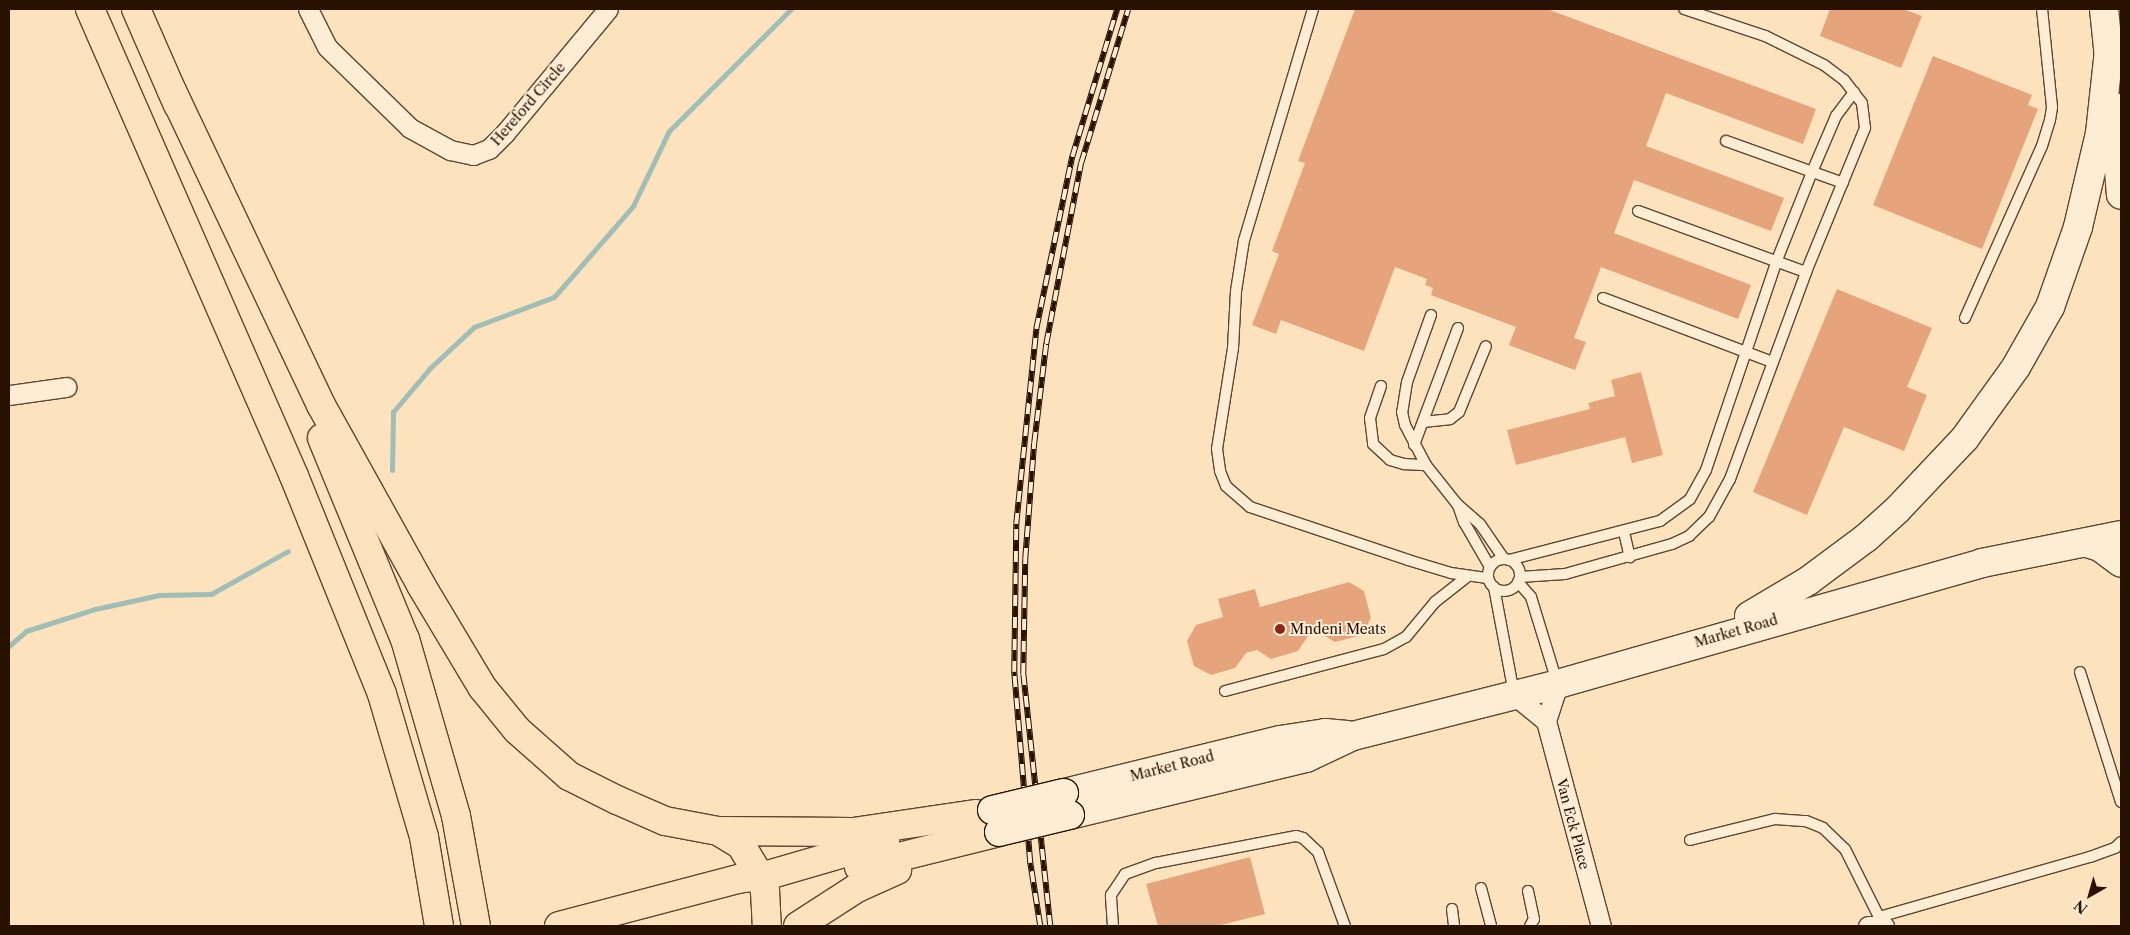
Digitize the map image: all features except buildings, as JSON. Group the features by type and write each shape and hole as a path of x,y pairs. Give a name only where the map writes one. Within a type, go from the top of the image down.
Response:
{"highway":[{"path":"90,9 294,476 382,694 424,837 438,923"},
{"path":"136,9 405,639 456,816 476,926"},
{"path":"171,89 321,405 420,585 482,687 516,730 569,776 666,821 718,831 854,832 987,824"},
{"path":"609,926 691,906 763,884 987,824"},
{"path":"798,926 857,888 987,824"},
{"path":"718,831 741,845 763,884 767,926"},
{"path":"559,926 738,879 763,884"}],"street":[{"name":"Hereford Circle","path":"308,9 327,47 410,128 443,147 473,155 489,149 505,133 608,9"},
{"path":"2104,9 2121,195"},
{"path":"1703,641 1773,603 1866,538 1919,489 1965,438 2016,368 2050,308 2078,227 2100,133 2109,50"},
{"path":"9,395 66,387"},
{"name":"Market Road","path":"987,824 1067,804 1306,758 1353,736 1558,684 1703,641 1982,563 2121,535"},
{"path":"2087,543 2100,547 2121,563"},
{"path":"1514,695 1546,721 1558,684"},
{"name":"Van Eck Place","path":"1546,721 1601,926"}],"lane":[{"path":"1313,9 1244,240 1236,291 1233,348 1217,449 1220,471 1226,486 1250,507 1408,560 1468,576 1510,590 1519,580 1565,574 1672,544 1689,536 1709,517 1730,479 1806,272 1865,128 1865,112 1854,92 1844,80 1811,57 1764,36 1684,9"},
{"path":"1965,318 2029,178 2050,120 2052,99 2042,9"},
{"path":"1490,567 1506,559 1624,532 1667,518 1682,508 1696,490 1706,470 1778,260 1812,172 1836,116 1854,92"},
{"path":"1726,141 1844,183"},
{"path":"1638,211 1778,260 1806,272"},
{"path":"1603,298 1746,354 1772,362"},
{"path":"1431,315 1407,382 1402,412 1414,445 1426,465 1458,504 1480,524 1506,559 1518,566 1519,580 1531,597 1558,684"},
{"path":"1414,445 1458,328"},
{"path":"1422,422 1450,419 1459,412 1486,346"},
{"path":"1381,386 1370,418 1373,444 1390,460 1404,464 1426,465"},
{"path":"1458,504 1464,522 1490,567 1491,583 1514,695"},
{"path":"1624,532 1630,557"},
{"path":"1225,691 1390,646 1406,636 1429,608 1468,576"},
{"path":"2080,672 2121,802"},
{"path":"1690,840 1774,819 1806,821 1823,828 1845,849 1879,924 2090,857 2115,848 2121,842"},
{"path":"1113,926 1111,895 1125,874 1156,863 1296,836 1303,838 1318,852 1345,926"},
{"path":"1482,888 1490,926"},
{"path":"1528,892 1534,919 1530,926"},
{"path":"1452,908 1454,926"}],"waterway":[{"path":"392,470 393,412 430,368 474,327 554,297 633,206 669,131 791,9"},
{"path":"9,646 26,631 95,609 159,595 211,594 288,551"}],"railway":[{"path":"1040,926 1030,863 1014,672 1016,524 1036,329 1072,157 1117,9"},
{"path":"1050,926 1023,674 1025,559 1034,443 1046,344 1081,163 1128,9"}],"place":[{"name":"Mndeni Meats","path":"1280,629"}]}
